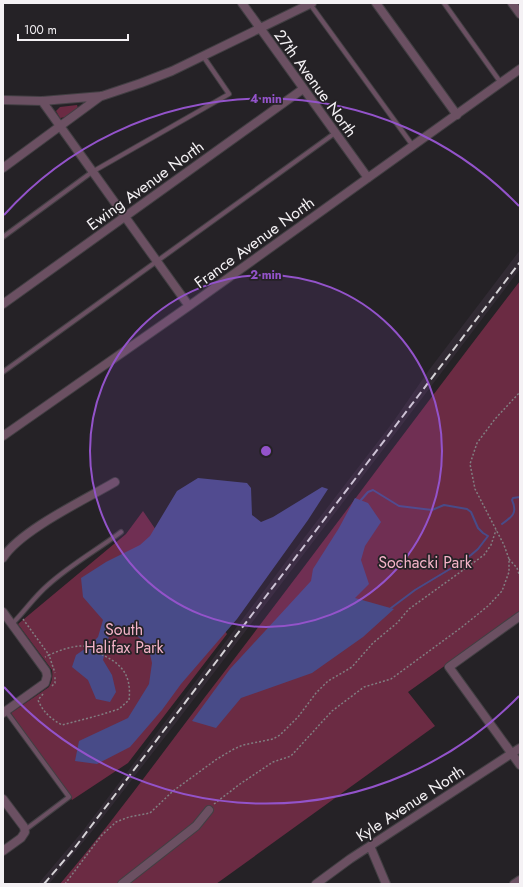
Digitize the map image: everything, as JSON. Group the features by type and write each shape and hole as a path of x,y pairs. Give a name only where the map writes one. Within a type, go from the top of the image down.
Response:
{"street":[{"name":"27th Avenue North","path":"242,3 368,178"},
{"path":"376,3 457,115"},
{"path":"512,3 520,14"},
{"path":"3,100 42,101 102,96 172,71 311,4"},
{"name":"France Avenue North","path":"3,436 189,306 520,69"},
{"name":"Ewing Avenue North","path":"3,304 303,88"},
{"path":"3,168 102,96"},
{"path":"42,101 189,306"},
{"path":"3,558 12,546 38,527 115,482"},
{"path":"3,612 46,671 47,676 41,691 5,712"},
{"path":"520,616 450,667 520,765"},
{"name":"Kyle Avenue North","path":"316,884 350,859 520,748"},
{"path":"3,798 25,831 21,838 3,851"},
{"path":"122,884 196,826 209,810"},
{"path":"370,846 386,884"},
{"path":"514,884 520,880"}],"lane":[{"path":"444,3 501,83"},
{"path":"311,4 413,146"},
{"path":"3,237 92,172 229,94 202,56"},
{"path":"3,372 335,133"},
{"path":"12,624 35,597 65,570 91,554 121,532"},
{"path":"5,712 69,798 25,831"}],"path":[{"path":"209,810 216,802 240,784 273,762 291,756 332,711 364,687 391,679 462,627 488,606 502,591 509,572 509,559 504,545 475,489 470,464 477,443 494,419 520,392"},
{"path":"65,884 101,836 116,822 129,817 150,813 173,791 217,759 234,749 243,745 272,739 280,735 298,717 316,693 328,682 352,667 373,643 397,623 409,609 484,555 491,545 496,530"},
{"path":"509,559 517,568 520,577"},
{"path":"20,616 49,655 55,672 55,683 52,687"},
{"path":"38,660 59,651 83,646 105,656 120,666 127,677 130,688 129,700 119,709 62,725 51,720 38,700 41,691 48,691"}],"shaded area":[{"path":"520,250 520,269 175,724 49,884 38,884 82,832 393,422 429,370"}],"green space":[{"path":"77,105 78,108 66,117 60,118 56,111 60,107"},
{"name":"Sochacki Park","path":"520,281 520,612 408,692 435,726 216,884 60,884 134,792"},
{"name":"South Halifax Park","path":"143,511 227,634 128,763 72,800 11,713 49,687 52,681 52,670 18,624 126,534"}],"water":[{"path":"198,478 247,483 251,488 252,515 261,522 273,517 322,487 328,489 308,520 237,619 181,684 162,710 130,747 97,764 75,761 79,741 128,718 149,684 152,663 148,645 132,632 115,627 109,636 103,660 112,675 116,692 110,702 96,699 88,680 72,667 76,655 89,646 98,637 103,620 83,597 81,578 106,562 140,545 150,536 177,491"},
{"path":"355,498 368,503 381,522 365,546 361,560 369,584 355,598 394,609 363,637 312,673 241,698 216,728 192,721 230,669 311,581 313,569 339,528"}],"waterway":[{"path":"361,500 368,492 373,490 399,506 432,510 444,505 467,509 471,512 478,528 488,536 478,549 471,555 415,590 391,608"},
{"path":"502,524 513,514 513,498 520,497"}],"railway":[{"path":"44,884 73,850 520,262"}]}
